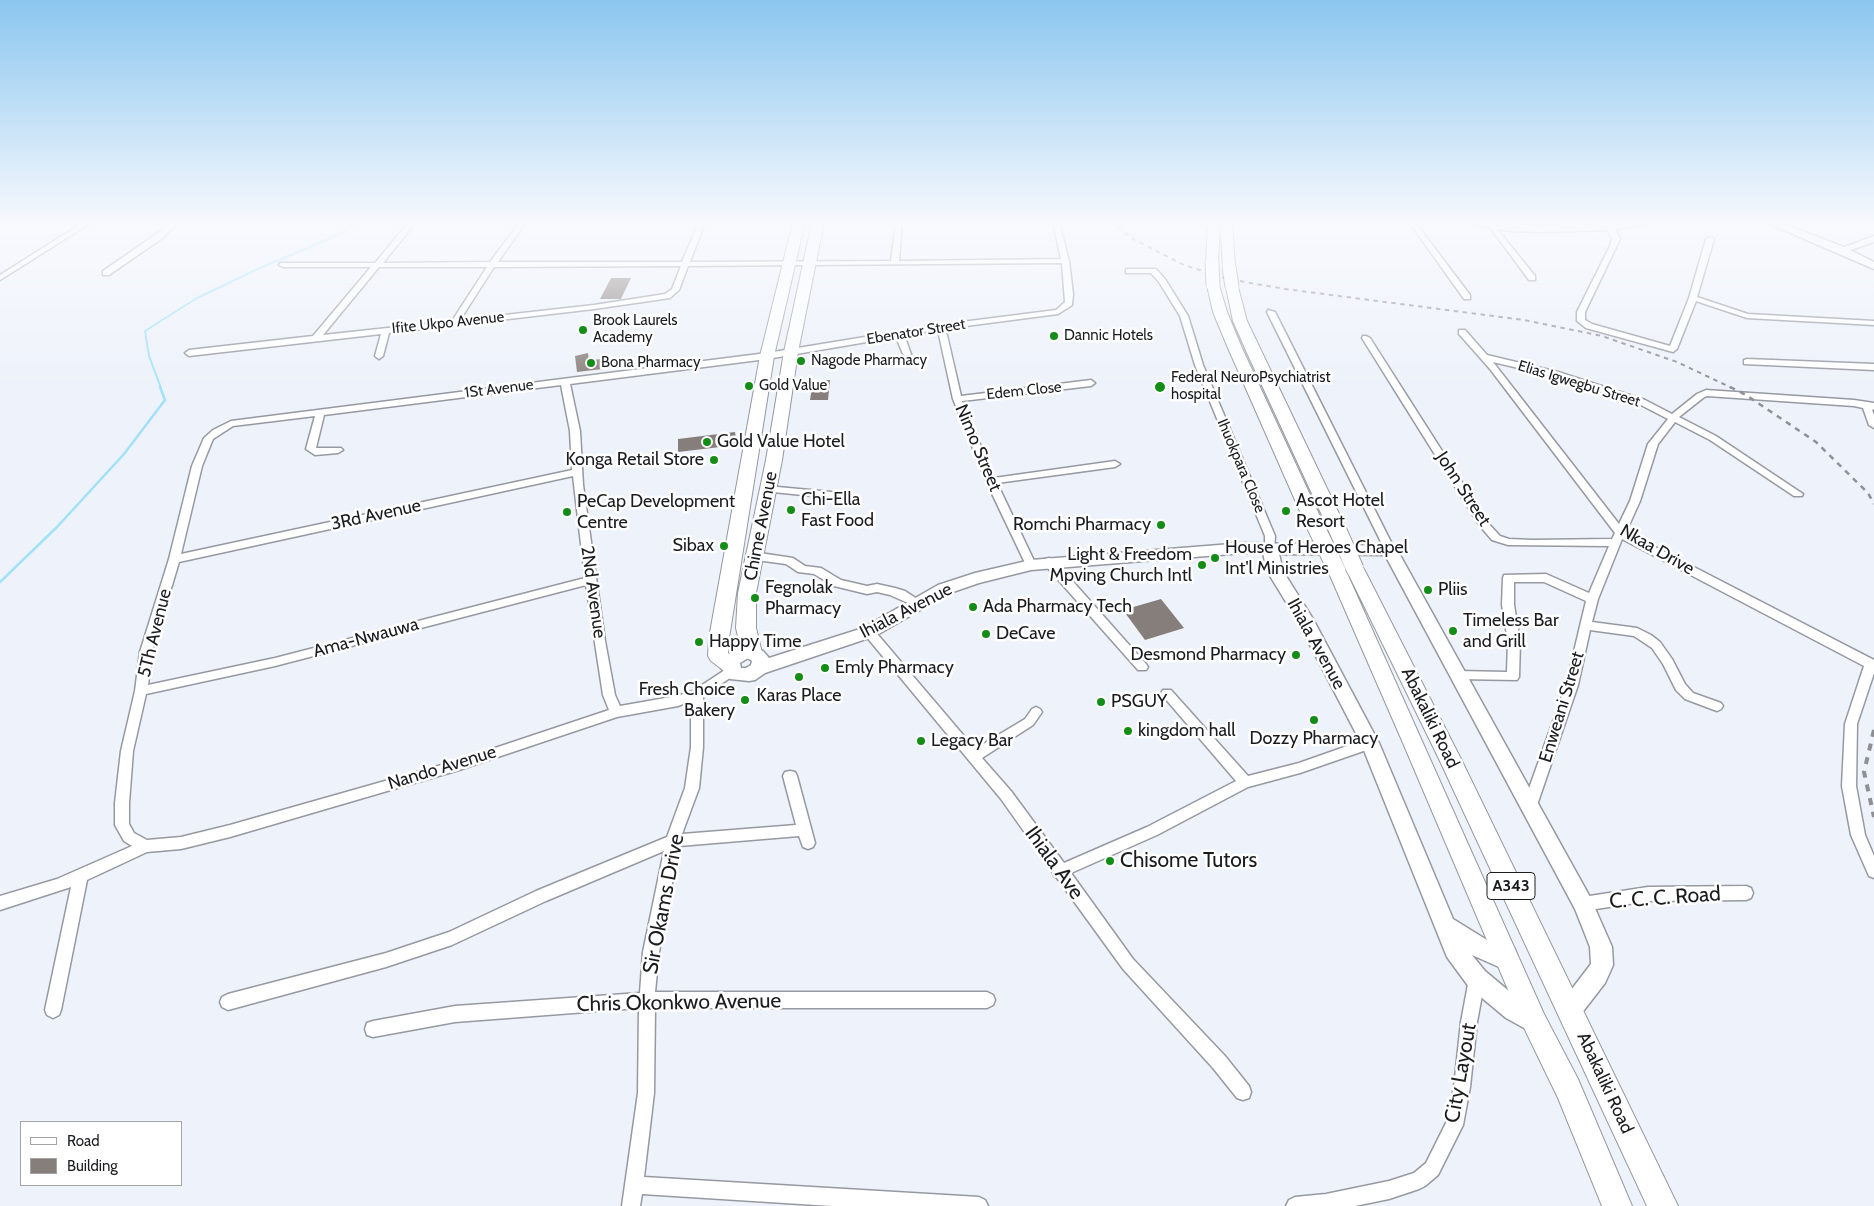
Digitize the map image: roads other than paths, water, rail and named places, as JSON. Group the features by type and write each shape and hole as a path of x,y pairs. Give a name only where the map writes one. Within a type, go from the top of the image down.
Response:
{"highway":[{"name":"Abakaliki Road","path":"1213,278 1213,285"}],"main road":[{"name":"Chime Avenue","path":"731,668 718,656 719,638 767,356 786,278"},
{"name":"Chime Avenue","path":"756,659 746,628 753,556 774,460 791,352 807,278"},
{"name":"Abakaliki Road","path":"1231,278 1240,320 1335,524 1346,570 1414,742 1535,1024 1568,1089 1617,1206"},
{"name":"Abakaliki Road","path":"1213,285 1220,312 1235,348 1315,525 1346,570 1450,759 1663,1206"},
{"name":"Ihiala Avenue","path":"731,668 736,656 756,659 807,654 869,632 916,603 944,589 1031,564 1244,548 1270,549 1275,572 1305,619 1370,743 1455,950 1477,979 1514,1010 1535,1024"},
{"path":"1270,549 1390,550 1583,904 1594,929 1603,958 1597,975 1570,1010"},
{"path":"1444,925 1488,953 1499,957 1506,956"},
{"path":"1555,978 1585,990"}],"street":[{"path":"316,338 368,278"},
{"path":"455,322 482,278"},
{"name":"Ifite Ukpo Avenue","path":"189,353 594,307 667,296 675,290 680,278"},
{"name":"Ebenator Street","path":"767,356 900,335 938,327 1050,313 1065,308 1069,303 1067,278"},
{"name":"Ihuokpara Close","path":"1160,278 1184,316 1199,365 1270,536 1270,549"},
{"path":"1453,278 1467,297"},
{"path":"1598,278 1581,312 1582,323 1673,349 1699,278"},
{"path":"1693,298 1747,316 1874,323"},
{"path":"1271,312 1390,550"},
{"name":"Nimo Street","path":"938,327 943,335 957,398 991,481 1031,564"},
{"path":"379,356 386,330"},
{"name":"Nkaa Drive","path":"1462,332 1484,357 1618,537 1871,664 1850,724 1849,786 1858,836 1874,872"},
{"path":"900,335 907,354"},
{"name":"John Street","path":"1366,338 1484,525 1496,538 1508,542 1533,543 1618,537"},
{"name":"1St Avenue","path":"231,424 767,356"},
{"name":"Elias Igwegbu Street","path":"1484,357 1555,374 1642,402 1713,438 1798,494"},
{"path":"1747,362 1874,367"},
{"name":"2Nd Avenue","path":"565,381 575,431 590,580 609,695 616,712"},
{"name":"Edem Close","path":"957,398 1091,383"},
{"name":"Enweani Street","path":"1529,808 1572,685 1592,599 1635,501 1654,444 1673,418 1706,393 1854,403 1872,407"},
{"path":"1872,407 1867,409 1874,425"},
{"path":"320,413 310,449 315,452 338,450"},
{"name":"5Th Avenue","path":"146,846 129,837 122,825 122,803 127,751 141,691 146,652 174,559 197,466 208,438 231,424"},
{"path":"991,481 1115,464"},
{"name":"3Rd Avenue","path":"174,559 578,472"},
{"path":"767,489 800,490 842,496"},
{"path":"753,556 789,561 802,569 817,571 838,582 867,590 877,588 901,594 916,603"},
{"path":"1049,562 1142,667"},
{"path":"1457,675 1513,677 1514,641 1508,606 1508,578 1546,578 1592,599"},
{"name":"Ama-Nwauwa","path":"141,691 276,662 590,580"},
{"path":"1586,626 1622,629 1637,632 1647,638 1656,645 1664,656 1674,672 1680,687 1689,696 1717,706"},
{"name":"Ihiala Ave","path":"869,632 1006,795 1059,872 1128,964 1219,1062 1243,1092"},
{"name":"Nando Avenue","path":"146,846 181,843 289,815 459,765 616,712 678,701 697,694 731,668"},
{"path":"1167,693 1245,782"},
{"name":"Sir Okams Drive","path":"631,1206 646,1093 647,1000 651,952 673,841 692,788 697,747 697,694"},
{"path":"973,757 1029,722 1036,712"},
{"path":"1059,872 1152,830 1245,782 1300,768 1370,743"},
{"path":"228,1002 386,960 452,938 541,896 673,841 806,837 790,776"},
{"path":"0,902 60,885 146,846"},
{"path":"53,1010 80,877"},
{"name":"C. C. C. Road","path":"1583,904 1648,894 1746,893"},
{"name":"City Layout","path":"1295,1206 1389,1190 1419,1180 1432,1169 1454,1125 1462,1087 1467,1039 1477,979"},
{"name":"Chris Okonkwo Avenue","path":"373,1028 455,1014 647,1000 987,1000"},
{"path":"635,1185 979,1206"}],"waterway":[{"path":"161,388 149,356 145,331 197,298 238,278"},
{"path":"0,582 57,527 124,454 165,400 160,387"}],"railway":[{"path":"1226,278 1285,289 1524,320 1602,336 1677,362 1732,388"},
{"path":"1732,388 1746,395 1816,442 1868,493 1874,504"},
{"path":"1874,730 1864,772 1874,817"}],"place":[{"name":"Brook Laurels Academy","path":"583,330"},
{"name":"Dannic Hotels","path":"1054,336"},
{"name":"Nagode Pharmacy","path":"801,361"},
{"name":"Bona Pharmacy","path":"591,363"},
{"name":"Gold Value","path":"749,386"},
{"name":"Federal NeuroPsychiatrist hospital","path":"1160,387"},
{"name":"Gold Value Hotel","path":"707,442"},
{"name":"Konga Retail Store","path":"714,460"},
{"name":"Chi-Ella Fast Food","path":"791,510"},
{"name":"Ascot Hotel Resort","path":"1286,511"},
{"name":"PeCap Development Centre","path":"567,512"},
{"name":"Romchi Pharmacy","path":"1161,525"},
{"name":"Sibax","path":"724,546"},
{"name":"House of Heroes Chapel Int'l Ministries","path":"1215,558"},
{"name":"Light & Freedom Mpving Church Intl","path":"1202,565"},
{"name":"Pliis","path":"1428,590"},
{"name":"Fegnolak Pharmacy","path":"755,598"},
{"name":"Ada Pharmacy Tech","path":"973,607"},
{"name":"Timeless Bar and Grill","path":"1453,631"},
{"name":"DeCave","path":"986,634"},
{"name":"Happy Time","path":"699,642"},
{"name":"Desmond Pharmacy","path":"1296,655"},
{"name":"Emly Pharmacy","path":"825,668"},
{"name":"Karas Place","path":"799,677"},
{"name":"Fresh Choice Bakery","path":"745,700"},
{"name":"PSGUY","path":"1101,702"},
{"name":"Dozzy Pharmacy","path":"1314,720"},
{"name":"kingdom hall","path":"1128,731"},
{"name":"Legacy Bar","path":"921,741"},
{"name":"Chisome Tutors","path":"1110,861"}]}
